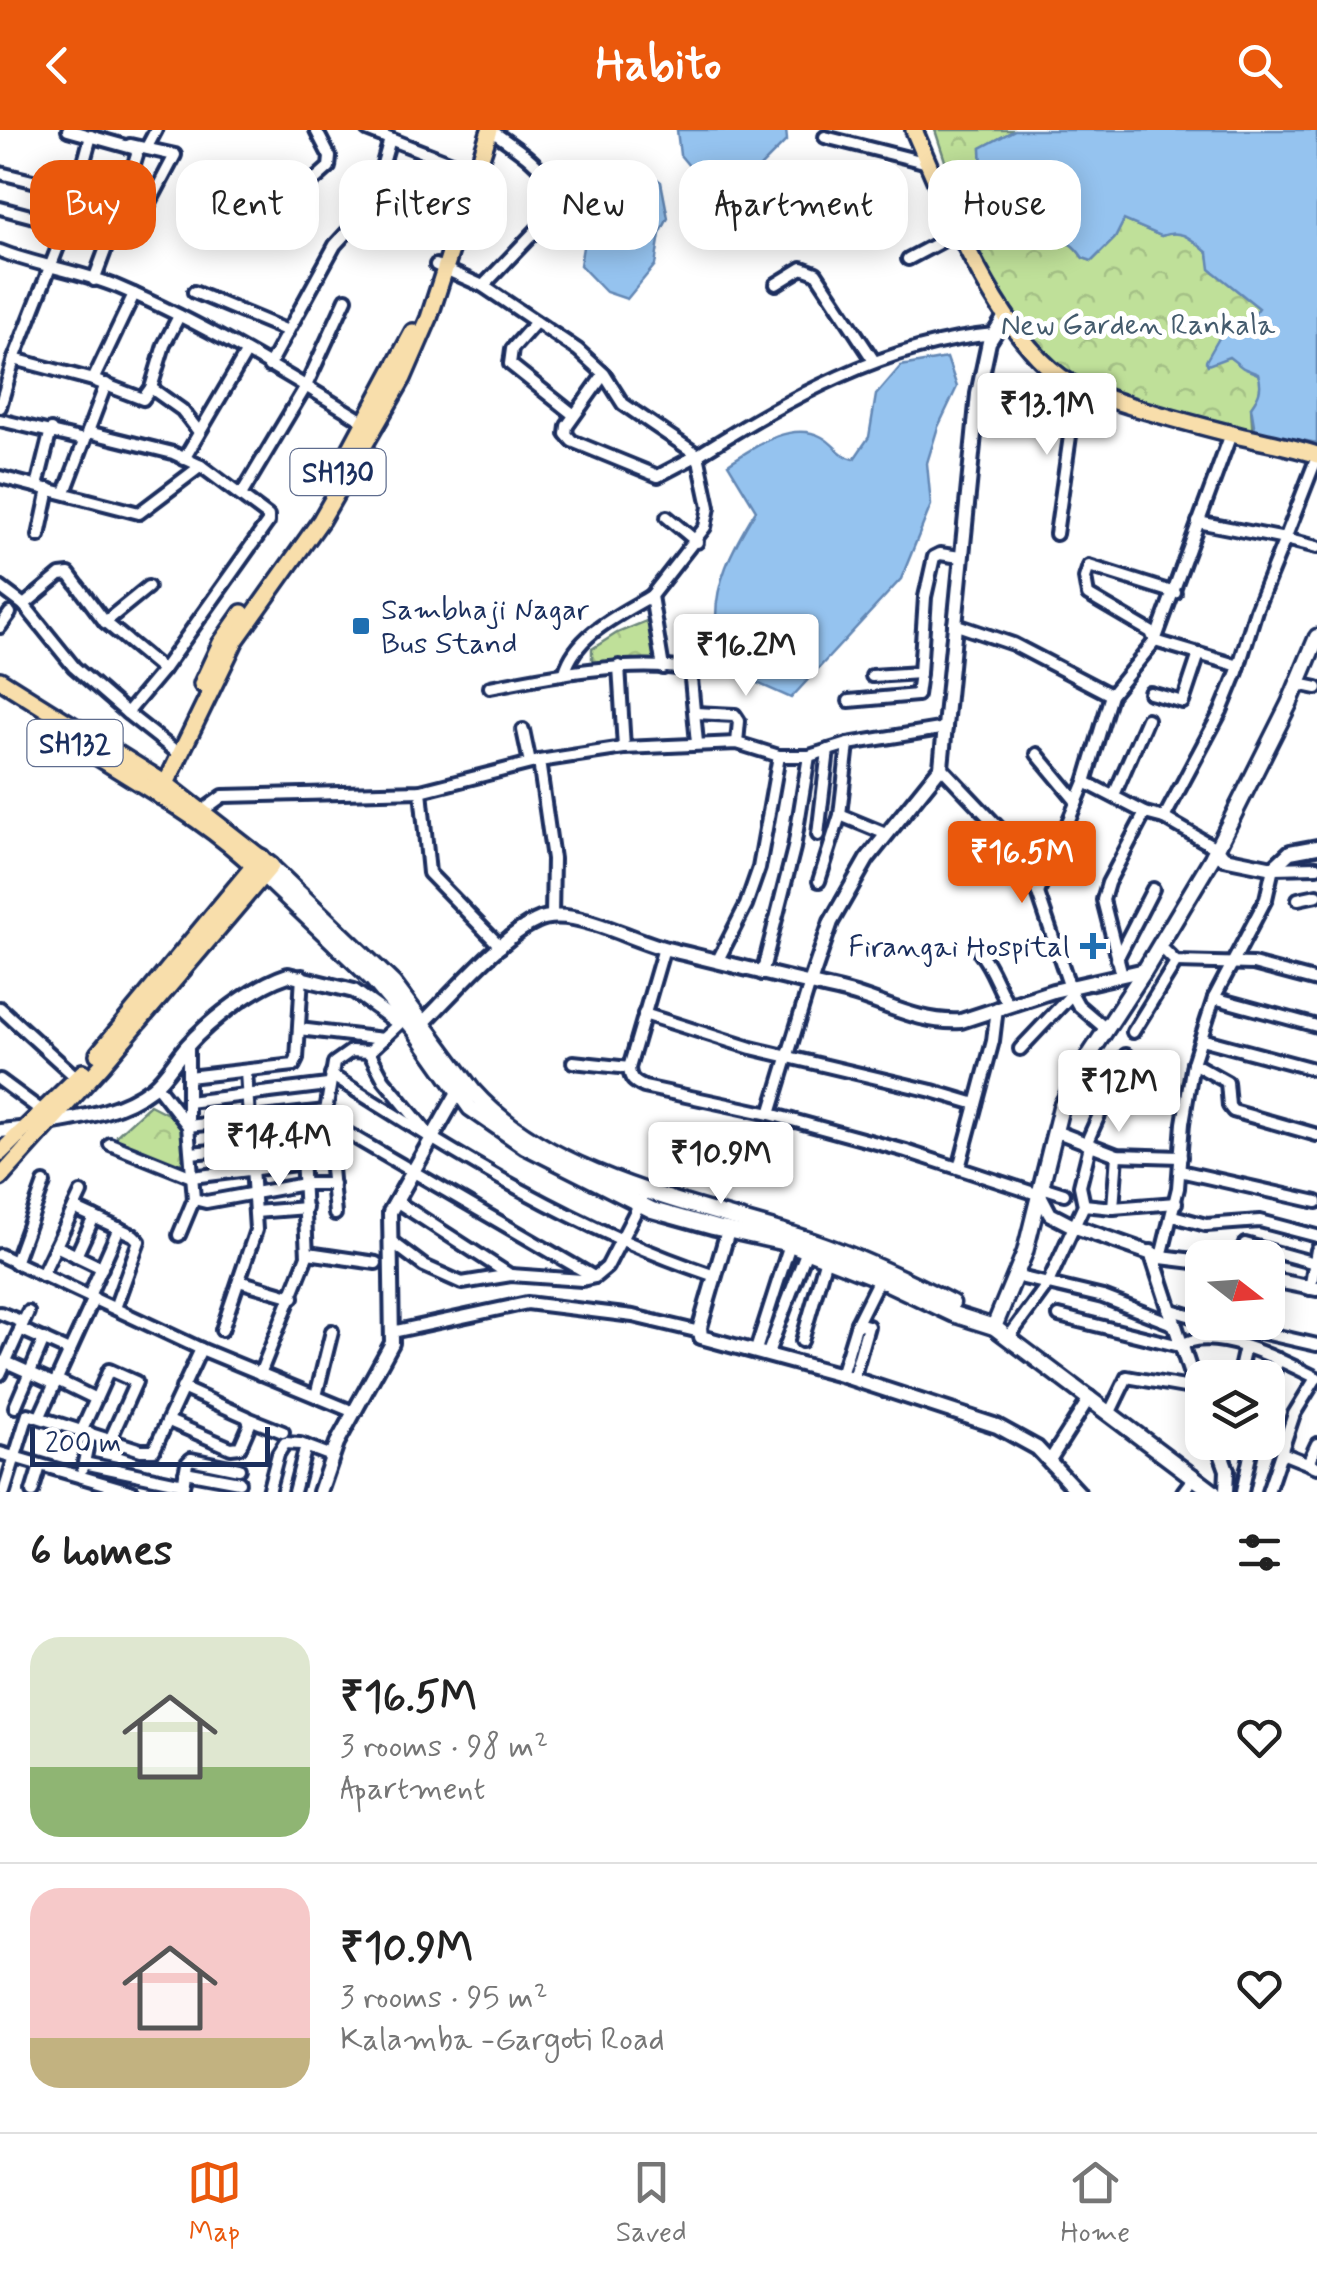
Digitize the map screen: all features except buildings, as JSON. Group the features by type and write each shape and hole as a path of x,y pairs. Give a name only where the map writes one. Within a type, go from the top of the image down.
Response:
{"main road":[{"name":"SH130","path":"475,160 480,130"},
{"path":"478,160 490,130"},
{"path":"914,130 928,163"},
{"name":"SH130","path":"159,788 235,641 320,520 423,334 447,250"},
{"name":"SH130","path":"441,267 452,250"},
{"path":"969,250 1032,352 1078,387 1317,456"},
{"path":"994,1328 1026,1252 1061,1106 1216,848 1315,644"},
{"path":"0,680 198,813 393,983 410,1024 491,1125 524,1146 643,1198 807,1250 994,1328 1212,1492"},
{"name":"SH132","path":"0,690 93,756 159,788"},
{"path":"0,1178 46,1117 262,866"},
{"path":"0,1153 22,1130 46,1117 262,866"},
{"path":"731,1224 800,1237 884,1269 957,1306 967,1316"}],"street":[{"path":"68,130 175,155 156,190"},
{"path":"147,147 156,130"},
{"path":"316,130 330,157 329,167 319,176"},
{"path":"367,130 443,160"},
{"path":"482,286 546,220 551,210 551,188 544,172 490,130"},
{"path":"85,160 91,136"},
{"path":"825,138 928,163"},
{"path":"269,366 335,245 372,206 390,139"},
{"path":"130,145 137,155 135,160"},
{"path":"0,173 30,180"},
{"path":"0,208 30,215"},
{"path":"908,258 928,248"},
{"path":"0,407 56,250"},
{"path":"94,280 106,250"},
{"path":"0,251 134,294 306,386 370,426"},
{"path":"441,267 482,286 578,350 604,374 623,404 698,455 710,507 696,542 651,596 600,627 575,651 565,672"},
{"path":"776,284 802,268 816,272 874,361"},
{"path":"194,292 288,331"},
{"path":"93,380 134,294"},
{"path":"241,495 306,386 346,299"},
{"path":"770,1114 831,922 867,859 941,766 978,394 989,342 1006,315"},
{"path":"14,359 106,384 143,399 179,316"},
{"path":"536,322 512,349 510,364 574,415"},
{"path":"604,374 567,426 566,434 572,441 658,476 792,397 874,361 994,334"},
{"path":"184,458 246,353"},
{"path":"64,492 106,384"},
{"path":"1056,534 1078,387"},
{"path":"151,388 182,410 199,432"},
{"path":"0,420 184,458 201,466 268,516 268,522 163,670 127,713"},
{"path":"37,486 52,430"},
{"path":"1038,893 1085,782 1111,696 1156,641 1231,434"},
{"path":"1164,818 1221,711 1317,456"},
{"path":"0,477 139,514 201,466"},
{"path":"39,536 49,488"},
{"path":"667,517 696,542"},
{"path":"1198,522 1317,548"},
{"path":"849,701 917,695 925,597 934,557 940,554 960,558"},
{"path":"1175,593 1089,566 1085,578 1088,595 1150,632 1156,641 1239,666"},
{"path":"24,604 64,572 105,622 163,670"},
{"path":"0,587 24,604 74,667 175,751"},
{"path":"105,622 148,587"},
{"path":"651,596 663,668"},
{"path":"0,627 10,613"},
{"path":"954,624 1013,644 1111,696"},
{"path":"1150,694 1183,702 1199,654"},
{"path":"618,666 624,748"},
{"path":"490,687 618,666 688,669 696,743"},
{"path":"872,676 920,673"},
{"path":"1298,684 1317,688"},
{"path":"695,713 735,716 739,720 736,743"},
{"path":"1114,794 1147,719"},
{"path":"198,813 223,796 421,790 534,762 624,748 736,743 779,756 810,756 848,744 946,728"},
{"path":"522,730 534,762 552,848 552,916"},
{"path":"819,881 840,814 848,744"},
{"path":"818,835 828,750"},
{"path":"1037,754 1077,802"},
{"path":"718,960 746,906 758,868 779,756"},
{"path":"762,974 794,848 810,756"},
{"path":"941,766 1016,846 1038,893 1071,991 1078,1005 1106,1028"},
{"path":"1085,782 1145,813 1164,818 1216,848 1224,858 1273,868 1317,867"},
{"path":"421,790 429,872 502,946"},
{"path":"1122,975 1103,900 1145,813"},
{"path":"840,814 886,834"},
{"path":"1024,863 1058,845"},
{"path":"1185,1360 1168,1310 1156,1254 1176,1203 1194,1063 1214,998 1259,913 1273,868 1290,852 1317,847"},
{"path":"1117,959 1153,889"},
{"path":"1298,898 1317,895"},
{"path":"335,1214 327,1116 334,1063 351,1051 369,1052 383,1038 410,1024 532,922 552,916 573,918 664,948 838,990 894,1010 946,1022 1146,970"},
{"path":"1158,945 1176,962 1280,969 1317,981"},
{"path":"664,948 629,1068 633,1082 770,1114 1041,1191 1064,1194"},
{"path":"959,1168 1003,1006 994,969 980,953"},
{"path":"1133,1032 1176,962"},
{"path":"0,1080 46,1117 97,1114 156,1085 216,1018 288,975 354,991 410,1024"},
{"path":"188,1077 294,1065 302,976"},
{"path":"1020,1049 1071,991"},
{"path":"1214,998 1317,1026"},
{"path":"0,1008 78,1079"},
{"path":"644,1014 788,1057 976,1104"},
{"path":"299,1028 383,1038"},
{"path":"1202,1039 1317,1070"},
{"path":"178,1236 194,1199 188,1126 188,1046"},
{"path":"369,1052 384,1080 434,1140"},
{"path":"1009,1337 1047,1285 1084,1205 1080,1186 1088,1145 1126,1055"},
{"path":"573,1062 629,1068"},
{"path":"1194,1063 1227,1082 1233,1111 1317,1135"},
{"path":"222,1330 254,1242 256,1212 246,1071"},
{"path":"188,1102 330,1080 548,1206 622,1242 715,1276"},
{"path":"156,1085 188,1126"},
{"path":"320,1492 332,1456 392,1343 390,1212 461,1088"},
{"path":"188,1126 300,1114 327,1116 594,1277"},
{"path":"260,1374 308,1253 300,1114"},
{"path":"0,1131 22,1130"},
{"path":"1055,1132 1117,1154 1181,1157"},
{"path":"191,1153 303,1142"},
{"path":"110,1144 192,1178 304,1164"},
{"path":"1113,1208 1117,1154"},
{"path":"1180,1171 1317,1202"},
{"path":"44,1183 5,1262 354,1412"},
{"path":"194,1199 206,1202 304,1184 333,1184"},
{"path":"1041,1191 1050,1214 1073,1226 1156,1254 1185,1259"},
{"path":"42,1275 81,1193"},
{"path":"392,1242 424,1266 455,1282 511,1276 582,1280 607,1268 643,1198"},
{"path":"396,1201 511,1276"},
{"path":"1084,1205 1113,1208 1176,1203"},
{"path":"74,1208 139,1240 115,1308"},
{"path":"256,1212 306,1208"},
{"path":"1173,1216 1206,1225 1260,1220 1317,1236"},
{"path":"76,1256 94,1217"},
{"path":"700,1332 731,1224"},
{"path":"40,1416 118,1228"},
{"path":"762,1352 790,1244"},
{"path":"56,1246 102,1268"},
{"path":"762,1352 807,1250"},
{"path":"1285,1251 1316,1256 1314,1289 1285,1282"},
{"path":"308,1253 376,1263"},
{"path":"802,1340 826,1258"},
{"path":"1015,1276 1103,1298 1173,1324"},
{"path":"847,1377 868,1326 857,1322 880,1279"},
{"path":"239,1281 293,1297"},
{"path":"392,1332 526,1303 633,1316 700,1332 706,1339 847,1377 996,1426 1018,1436 1050,1460 1078,1492"},
{"path":"1168,1310 1185,1314"},
{"path":"0,1313 24,1321 44,1340 69,1350"},
{"path":"1059,1316 1180,1346 1199,1340 1245,1347 1278,1360"},
{"path":"0,1374 24,1321"},
{"path":"316,1396 332,1331"},
{"path":"1285,1338 1317,1345"},
{"path":"15,1407 44,1340"},
{"path":"1242,1360 1245,1347"},
{"path":"4,1492 28,1414 140,1450 154,1450 202,1348"},
{"path":"6,1362 96,1398"},
{"path":"1285,1363 1316,1378 1294,1414 1285,1443"},
{"path":"80,1478 86,1431 110,1370 136,1382 110,1440"},
{"path":"1110,1412 1128,1376 1185,1387"},
{"path":"182,1388 284,1432"},
{"path":"1050,1460 1090,1397"},
{"path":"169,1421 236,1448 244,1440 250,1419"},
{"path":"268,1492 282,1446 292,1443 332,1456"},
{"path":"1285,1454 1312,1465 1317,1444"},
{"path":"294,1492 306,1446"},
{"path":"0,1453 133,1492"},
{"path":"183,1483 191,1459 239,1468"},
{"path":"1224,1460 1228,1470 1226,1492"},
{"path":"1242,1492 1250,1460"},
{"path":"1268,1492 1279,1460"},
{"path":"84,1463 183,1483 238,1482"},
{"path":"32,1492 40,1466"},
{"path":"1183,1492 1195,1476"}],"green space":[{"name":"New Garden Rankala","path":"935,130 1015,130 981,148 982,160 945,160"},
{"name":"New Garden Rankala","path":"1124,220 1161,236 1187,236 1208,253 1211,269 1259,308 1252,319 1226,326 1207,361 1229,357 1258,374 1259,395 1251,407 1253,439 1078,387 1032,352 977,250 1077,250 1092,261 1115,238"},
{"path":"649,620 663,668 592,670 592,649"},
{"path":"150,1105 183,1122 186,1151 180,1166 117,1140 117,1135"}],"water":[{"path":"677,130 786,130 787,140 767,160 684,160"},
{"path":"1015,130 1317,130 1317,443 1255,431 1251,407 1259,391 1258,374 1229,357 1208,365 1206,361 1226,326 1251,319 1259,308 1210,269 1208,253 1181,234 1161,236 1124,220 1115,238 1092,261 1083,258 1077,250 1081,250 1081,160 982,160 981,148"},
{"path":"659,180 668,218 659,240"},
{"path":"582,250 657,250 655,265 627,299 606,292 580,265"},
{"path":"947,358 957,387 927,463 931,505 901,579 791,698 737,674 718,636 717,598 732,552 756,510 728,464 772,438 797,432 822,437 854,459 869,437 876,395 901,366"}],"place":[{"name":"Sambhaji Nagar Bus Stand","path":"361,626"},
{"name":"Firangai Hospital","path":"1093,946"}]}
